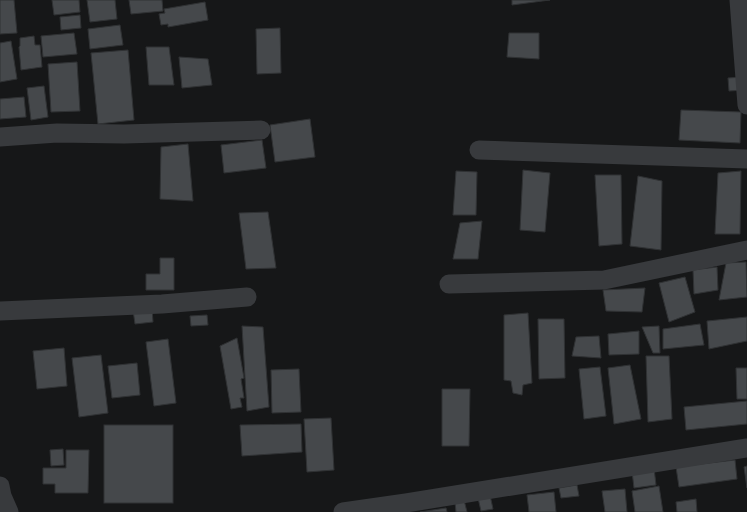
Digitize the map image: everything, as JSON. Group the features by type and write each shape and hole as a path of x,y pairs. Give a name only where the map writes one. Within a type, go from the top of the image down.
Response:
{"street":[{"path":"739,0 747,105"},
{"path":"0,137 57,133 124,134 261,130"},
{"path":"479,150 747,159"},
{"path":"449,284 604,280 747,250"},
{"path":"0,311 162,304 247,297"},
{"path":"343,512 406,508 747,448"},
{"path":"0,486 2,496 9,512"}],"building":[{"path":"0,0 14,0 17,33 0,34"},
{"path":"52,0 79,0 80,12 54,15"},
{"path":"87,0 115,0 117,19 90,22"},
{"path":"129,0 162,0 163,11 131,14"},
{"path":"512,0 550,0 512,5"},
{"path":"205,2 208,20 168,27 168,24 161,25 159,14 165,13 164,9"},
{"path":"80,15 81,28 61,30 60,17"},
{"path":"120,25 123,45 90,49 88,29"},
{"path":"280,28 281,73 257,74 256,29"},
{"path":"74,33 77,54 43,57 41,36"},
{"path":"509,33 539,33 539,59 507,57"},
{"path":"34,36 35,45 40,45 42,67 21,70 19,47 20,38"},
{"path":"11,41 17,79 0,82 0,43"},
{"path":"146,47 169,47 174,85 149,85"},
{"path":"128,50 134,120 98,124 91,53"},
{"path":"179,57 208,59 212,85 182,88"},
{"path":"77,62 80,111 51,112 48,64"},
{"path":"743,77 744,90 729,91 728,78"},
{"path":"44,86 48,117 31,120 27,88"},
{"path":"24,97 26,117 0,119 0,99"},
{"path":"681,110 741,112 740,143 679,140"},
{"path":"310,119 315,157 275,162 270,125"},
{"path":"262,140 266,168 224,173 221,145"},
{"path":"188,144 193,201 160,199 161,147"},
{"path":"523,170 550,173 545,232 520,230"},
{"path":"456,171 477,172 476,215 453,215"},
{"path":"741,171 740,234 715,234 718,173"},
{"path":"595,175 621,175 622,244 599,246"},
{"path":"638,176 662,181 661,250 630,246"},
{"path":"268,212 276,268 246,269 239,213"},
{"path":"482,221 478,259 453,259 460,223"},
{"path":"160,258 174,258 174,290 146,290 146,274 160,274"},
{"path":"746,262 747,297 719,300 726,263"},
{"path":"717,267 718,290 694,294 693,270"},
{"path":"685,277 695,312 669,322 659,283"},
{"path":"645,288 642,312 606,311 603,290"},
{"path":"152,308 153,322 135,324 133,310"},
{"path":"528,313 532,383 523,385 522,395 513,393 511,381 504,380 504,315"},
{"path":"207,315 208,325 191,326 190,316"},
{"path":"747,317 747,341 709,349 707,321"},
{"path":"538,319 564,319 565,378 539,379"},
{"path":"700,324 704,345 663,349 663,329"},
{"path":"242,326 263,327 269,407 247,411"},
{"path":"659,326 660,353 653,353 642,327"},
{"path":"639,331 639,354 609,355 608,334"},
{"path":"599,336 601,358 572,356 576,337"},
{"path":"237,338 244,378 241,379 244,398 240,398 242,407 231,409 220,346"},
{"path":"168,339 176,403 154,406 146,342"},
{"path":"64,348 67,386 37,389 33,351"},
{"path":"101,355 108,413 79,417 72,358"},
{"path":"646,356 669,356 672,419 648,422"},
{"path":"137,363 140,395 112,398 108,366"},
{"path":"630,365 641,419 614,424 608,368"},
{"path":"600,367 606,416 584,419 579,369"},
{"path":"736,368 747,368 747,399 737,399"},
{"path":"299,369 301,412 272,413 271,370"},
{"path":"442,389 470,389 469,446 442,446"},
{"path":"747,401 747,424 686,430 684,407"},
{"path":"331,418 334,470 307,472 304,419"},
{"path":"301,424 302,452 242,456 240,425"},
{"path":"104,425 173,425 173,503 104,503"},
{"path":"63,449 64,465 51,466 50,450"},
{"path":"66,450 89,450 88,493 55,493 55,484 43,484 43,468 66,468"},
{"path":"735,460 737,479 679,487 676,467"},
{"path":"747,466 747,488 744,467"},
{"path":"654,468 656,485 634,488 632,471"},
{"path":"577,485 579,496 561,498 559,488"},
{"path":"659,486 663,512 635,512 632,491"},
{"path":"625,489 627,512 605,512 602,491"},
{"path":"554,492 556,512 529,512 527,495"},
{"path":"490,495 493,509 481,511 478,498"},
{"path":"696,499 697,512 677,512 676,502"},
{"path":"464,500 467,512 456,512 455,502"},
{"path":"446,508 447,512 420,512"}]}
